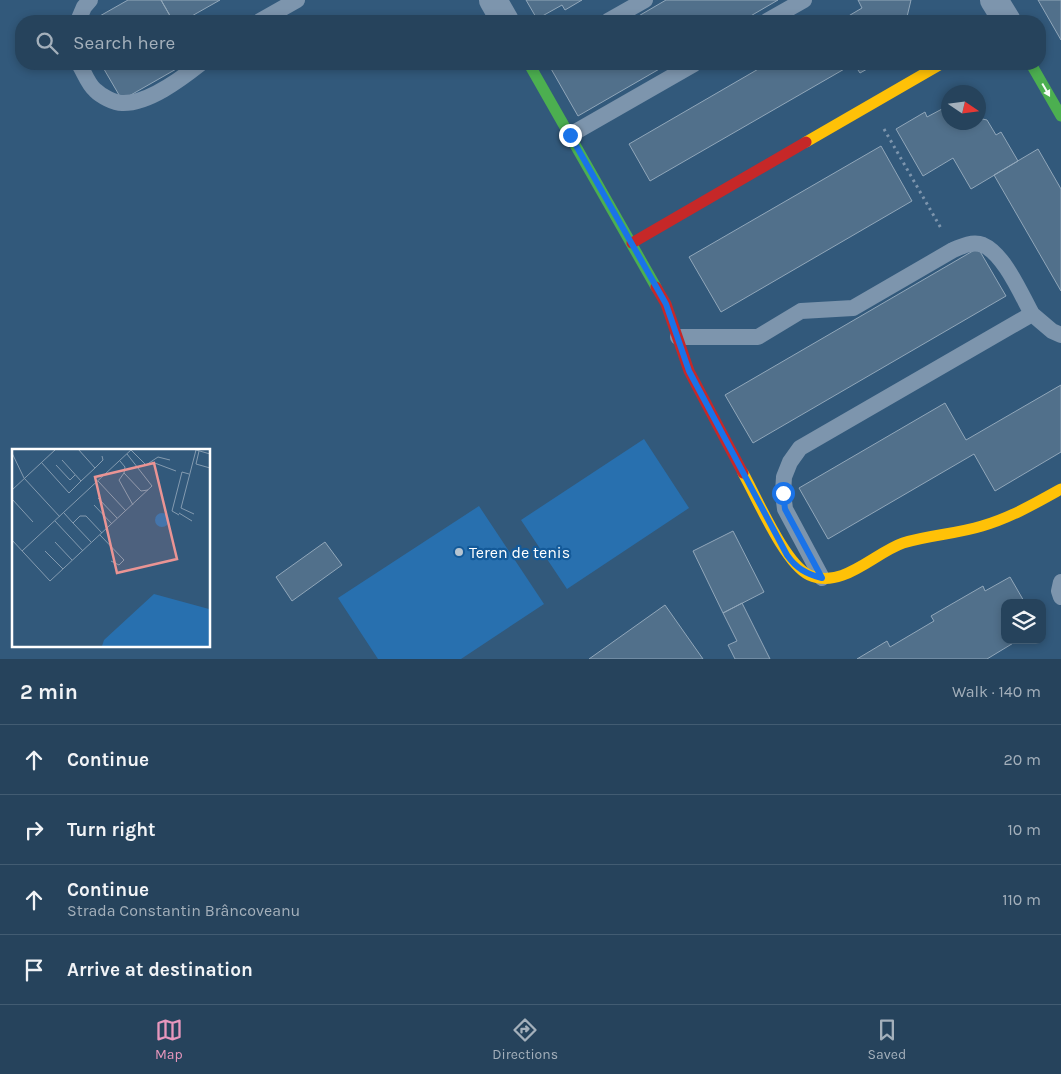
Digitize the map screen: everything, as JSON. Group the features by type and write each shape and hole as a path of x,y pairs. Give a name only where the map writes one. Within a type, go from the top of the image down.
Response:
{"street":[{"path":"493,0 502,15"},
{"path":"994,0 1003,15"},
{"path":"535,70 666,304 689,371 787,555 802,571 822,578 837,576 853,570 892,547 928,536 973,529 1016,513 1061,489"},
{"path":"632,242 931,70"},
{"path":"1034,70 1061,116"}],"lane":[{"path":"81,15 90,0"},
{"path":"271,15 297,0"},
{"path":"619,15 645,0"},
{"path":"778,15 804,0"},
{"path":"82,70 94,90 106,98 122,104 153,94 192,70"},
{"path":"570,135 684,70"},
{"path":"678,337 758,337 801,312 854,308 953,250 967,244 982,244 994,252 1006,268 1032,314 1052,331 1061,335"},
{"path":"822,578 785,509 784,477 790,462 800,448 1032,314"},
{"path":"1061,582 1059,591 1061,597"}],"path":[{"path":"870,105 953,250"}],"shaded area":[{"name":"Teren de tenis","path":"644,439 689,508 567,589 521,520"},
{"name":"Teren de tenis","path":"479,506 544,604 461,659 378,659 338,598"}],"building":[{"path":"128,0 161,0 170,15 102,15"},
{"path":"161,0 220,0 194,15 170,15"},
{"path":"526,0 582,0 565,10 562,5 544,15 535,15"},
{"path":"666,0 778,0 752,15 640,15"},
{"path":"858,0 911,0 907,15 850,15 862,8"},
{"path":"1038,0 1061,0 1061,40"},
{"path":"104,70 174,70 122,100"},
{"path":"552,70 658,70 578,116"},
{"path":"757,70 843,70 650,181 629,144"},
{"path":"941,110 941,130 986,130 987,120 996,135 1001,132 1018,161 971,189 953,158 923,176 896,129 925,112 927,117"},
{"path":"881,146 912,201 721,312 689,257"},
{"path":"1038,149 1061,189 1061,291 994,175"},
{"path":"978,248 1006,296 753,443 725,395"},
{"path":"1061,385 1061,452 995,491 974,454 828,539 799,488 945,403 966,440"},
{"path":"733,531 764,592 723,613 693,551"},
{"path":"325,542 342,565 292,601 276,577"},
{"path":"1010,577 1023,599 1001,599 1001,644 1012,644 987,659 857,659 887,641 890,647 934,621 931,616 983,586 985,591"},
{"path":"742,603 770,659 735,659 728,645 737,641 723,613"},
{"path":"665,605 703,659 589,659"}],"traffic: fast":[{"path":"532,70 656,287"},
{"path":"1034,70 1061,116"}],"traffic: slow":[{"path":"806,142 931,70"},
{"path":"743,473 772,529 791,558 809,575 821,578 834,578 846,574 903,543 972,529 1003,519 1061,489"}],"traffic: jam":[{"path":"632,243 806,142"},
{"path":"656,287 666,304 689,371 743,473"}],"place":[{"name":"Teren de tenis","path":"459,552"}],"route":[{"path":"570,135 666,304 689,371 787,555 802,571 822,578 785,509 783,493"}]}
